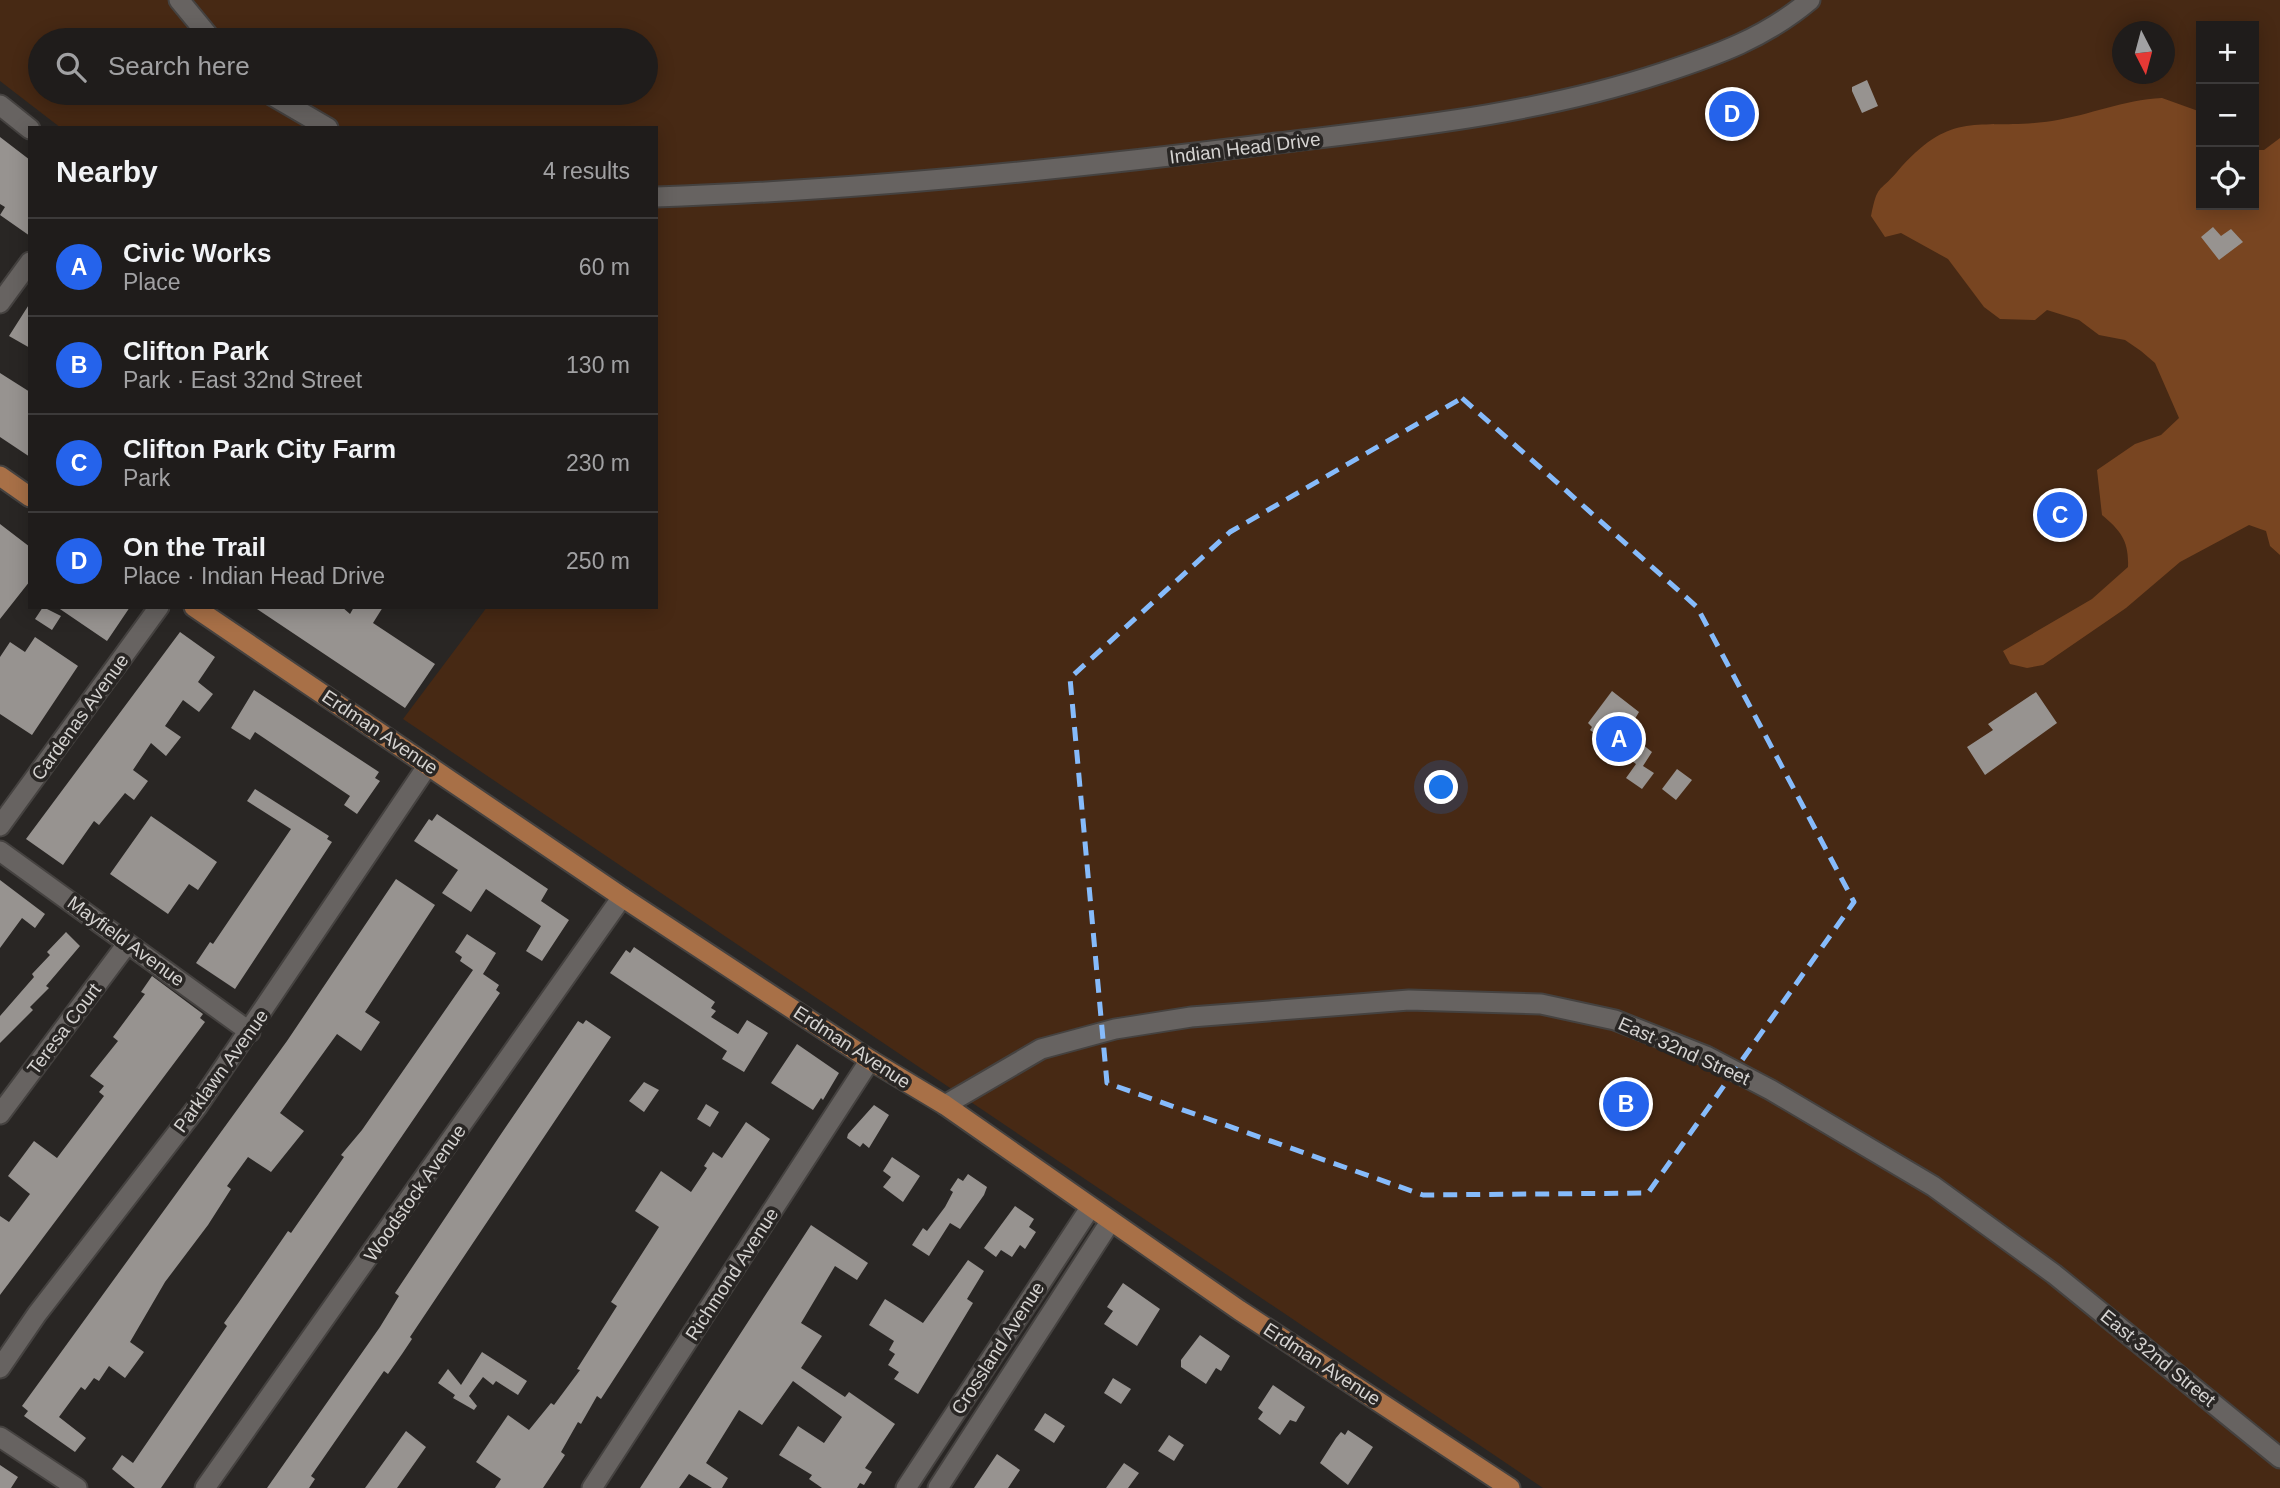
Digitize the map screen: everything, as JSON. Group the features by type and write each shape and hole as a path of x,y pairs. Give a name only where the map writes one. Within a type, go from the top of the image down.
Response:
{"main road":[{"path":"0,476 28,496"},
{"name":"Erdman Avenue","path":"197,609 622,897 870,1060 946,1105 1110,1222 1510,1488"}],"street":[{"path":"179,0 202,28"},
{"name":"Indian Head Drive","path":"658,197 1062,171 1475,118 1629,84 1727,51 1760,36 1810,0"},
{"path":"0,105 28,127"},
{"path":"289,105 325,126"},
{"path":"0,303 28,264"},
{"name":"Cardenas Avenue","path":"0,825 158,609"},
{"name":"Parklawn Avenue","path":"0,1368 250,1032 428,765"},
{"name":"Mayfield Avenue","path":"0,851 250,1032"},
{"name":"Woodstock Avenue","path":"205,1488 622,897"},
{"name":"Teresa Court","path":"0,1114 127,944"},
{"name":"East 32nd Street","path":"946,1105 1041,1049 1104,1032 1191,1017 1409,1000 1541,1004 1615,1020 1706,1056 1760,1084 1933,1186 2054,1274 2280,1458"},
{"name":"Richmond Avenue","path":"592,1488 870,1060"},
{"name":"Crossland Avenue","path":"905,1488 1090,1208"},
{"name":"Crossland Avenue","path":"938,1488 1110,1222"},
{"path":"0,1437 77,1488"}],"highlighted area":[{"path":"1462,398 1697,607 1854,902 1648,1193 1423,1195 1107,1083 1070,678 1230,532"}],"shaded area":[{"path":"0,0 2280,0 2280,1488 1543,1488 403,719 486,609 658,609 658,126 58,126 31,105 658,105 658,28 28,28 28,103 0,81"},
{"path":"2162,98 2196,110 2196,210 2259,210 2259,150 2264,150 2280,138 2280,555 2270,546 2266,531 2249,525 2180,562 2126,608 2043,665 2027,668 2010,664 2003,651 2092,599 2128,567 2127,550 2122,537 2102,515 2097,470 2135,444 2161,435 2179,418 2155,363 2125,340 2099,335 2079,320 2047,310 2035,320 2000,319 1984,307 1948,259 1901,233 1885,237 1871,216 1875,198 1880,190 1917,151 1952,130 1968,126 2052,121"}],"building":[{"path":"1867,80 1878,106 1862,113 1852,87"},
{"path":"0,137 28,158 28,235 0,215 5,207 0,204"},
{"path":"2213,227 2221,236 2231,229 2243,242 2219,260 2201,237"},
{"path":"28,306 28,347 9,336"},
{"path":"0,373 28,391 28,456 0,437"},
{"path":"0,524 28,545 28,584 0,619"},
{"path":"42,609 61,616 52,630 35,619"},
{"path":"60,609 129,609 107,641"},
{"path":"257,609 344,609 350,614 353,609 382,609 373,623 435,664 405,708"},
{"path":"180,632 215,657 198,682 213,694 199,712 183,700 165,726 181,737 166,756 151,743 133,770 148,781 134,800 125,793 99,825 94,821 63,865 26,839"},
{"path":"35,637 78,666 32,735 0,714 0,657 10,642 25,652"},
{"path":"254,690 379,772 375,778 380,781 357,814 344,805 350,796 255,732 250,740 231,728"},
{"path":"1612,691 1639,712 1627,732 1652,752 1643,766 1654,773 1642,789 1626,778 1636,764 1590,730 1592,727 1588,723"},
{"path":"2036,692 2057,723 1985,775 1967,747 1993,730 1988,724"},
{"path":"1677,769 1692,780 1676,800 1662,789"},
{"path":"255,789 329,836 327,839 332,842 235,989 196,963 210,942 213,944 291,829 247,801"},
{"path":"437,814 548,889 541,901 569,920 542,961 526,951 541,926 486,889 471,912 442,893 458,870 414,841 429,819 432,821"},
{"path":"151,816 217,862 198,890 189,884 168,914 110,874"},
{"path":"396,879 435,905 365,1012 380,1022 361,1051 337,1034 280,1113 304,1131 271,1172 248,1157 227,1186 231,1189 165,1282 130,1342 144,1352 125,1378 109,1366 99,1381 94,1378 85,1390 81,1387 59,1417 86,1438 75,1452 24,1416 28,1411 22,1406 287,1041"},
{"path":"0,880 45,914 35,928 22,918 0,948"},
{"path":"66,932 80,946 46,986 49,988 30,1007 33,1010 0,1043 0,1016 34,977 32,974 50,955 47,952"},
{"path":"467,934 496,953 483,974 499,985 496,990 500,993 161,1488 135,1488 112,1469 122,1455 133,1463 227,1326 224,1323 288,1231 291,1233 344,1157 341,1155 362,1130 473,970 460,961 462,957 455,952"},
{"path":"634,947 715,1002 711,1008 716,1011 711,1017 738,1034 747,1020 768,1033 744,1072 722,1059 727,1051 610,973 626,950 630,953"},
{"path":"152,976 203,1014 200,1018 205,1022 0,1295 0,1216 9,1222 30,1194 8,1176 34,1141 57,1158 104,1096 99,1092 104,1086 90,1076 118,1041 113,1037 145,994 141,992"},
{"path":"586,1020 611,1037 410,1337 412,1339 402,1354 388,1374 384,1371 345,1427 311,1476 315,1479 309,1488 267,1488 380,1327 399,1296 395,1293 578,1021 583,1024"},
{"path":"797,1044 839,1073 823,1100 821,1098 813,1110 771,1083"},
{"path":"644,1082 659,1090 644,1112 629,1101"},
{"path":"706,1104 719,1112 710,1127 697,1119"},
{"path":"874,1105 889,1115 869,1148 863,1143 860,1147 847,1138 848,1134"},
{"path":"746,1122 770,1139 601,1399 597,1396 581,1424 578,1422 561,1452 565,1455 543,1488 495,1488 501,1479 476,1462 508,1415 529,1430 551,1403 554,1405 580,1370 577,1369 617,1306 611,1302 659,1227 635,1211 661,1171 691,1192 707,1168 704,1166 713,1152 722,1158"},
{"path":"892,1157 920,1176 903,1202 883,1187 891,1177 883,1171"},
{"path":"968,1174 987,1187 984,1195 960,1229 950,1223 929,1256 912,1245 923,1228 927,1231 945,1207 953,1192 950,1190 958,1178 963,1181"},
{"path":"1015,1206 1034,1219 1029,1227 1036,1232 1025,1249 1020,1245 1012,1257 1001,1250 996,1257 984,1248"},
{"path":"811,1225 868,1263 857,1280 835,1266 801,1323 822,1336 801,1368 845,1397 849,1392 895,1424 865,1468 872,1472 864,1485 860,1483 857,1488 822,1488 809,1479 812,1475 779,1455 798,1426 824,1443 842,1417 793,1381 762,1425 739,1410 706,1463 728,1478 722,1488 712,1488 689,1474 679,1488 640,1488"},
{"path":"968,1260 984,1271 967,1299 973,1303 918,1394 894,1379 899,1372 888,1365 895,1354 889,1350 894,1341 869,1325 885,1299 923,1323"},
{"path":"1123,1283 1160,1309 1137,1346 1104,1324 1113,1311 1107,1307"},
{"path":"1200,1335 1230,1356 1221,1371 1216,1368 1206,1384 1181,1367 1181,1360"},
{"path":"482,1352 527,1381 518,1395 496,1381 493,1385 483,1377 469,1396 477,1406 474,1410 453,1398 455,1395 438,1383 448,1369 461,1385"},
{"path":"1113,1378 1131,1389 1121,1404 1104,1393"},
{"path":"1273,1385 1305,1407 1296,1422 1290,1420 1280,1435 1258,1419 1263,1412 1258,1408"},
{"path":"1045,1413 1065,1426 1054,1443 1034,1430"},
{"path":"1348,1430 1373,1447 1348,1485 1320,1463 1341,1432 1345,1435"},
{"path":"406,1431 426,1447 397,1488 365,1488"},
{"path":"1169,1435 1184,1445 1174,1461 1158,1451"},
{"path":"997,1454 1020,1470 1008,1488 974,1488"},
{"path":"1124,1463 1139,1473 1128,1488 1106,1488"},
{"path":"0,1465 18,1477 11,1488 0,1488"}],"place":[{"name":"On the Trail","path":"1732,114"},
{"name":"Clifton Park City Farm","path":"2060,515"},
{"name":"Civic Works","path":"1619,739"},
{"name":"Clifton Park","path":"1626,1104"}]}
